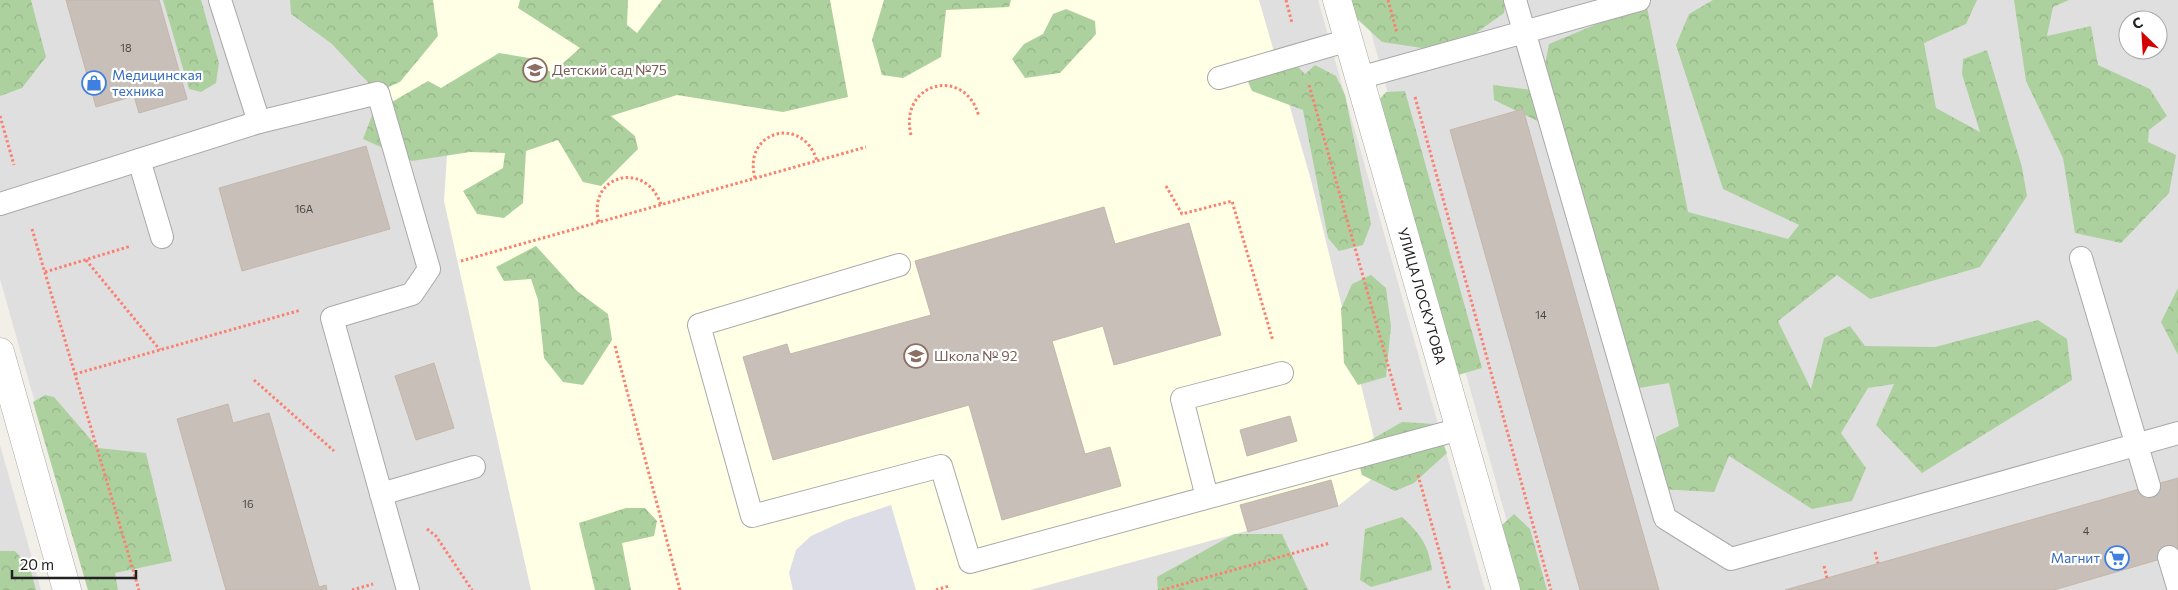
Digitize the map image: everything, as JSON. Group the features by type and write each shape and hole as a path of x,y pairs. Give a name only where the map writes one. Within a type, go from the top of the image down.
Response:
{"street":[{"name":"УЛИЦА ЛОСКУТОВА","path":"1338,0 1506,590"},
{"path":"0,352 67,590"}],"lane":[{"path":"220,0 259,122"},
{"path":"1515,0 1665,518 1731,559 2178,433"},
{"path":"1359,78 1639,0"},
{"path":"1219,78 1349,40"},
{"path":"0,204 259,122 378,93 429,269 412,294 332,318 408,590"},
{"path":"139,160 162,237"},
{"path":"2080,258 2149,486"},
{"path":"899,265 699,325 752,516 941,466 970,562 1460,429"},
{"path":"1207,497 1182,399 1282,373"},
{"path":"382,494 474,467"},
{"path":"2169,557 2178,587"}],"path":[{"path":"1286,0 1450,590"},
{"path":"1388,0 1551,590"},
{"path":"911,135 908,124 912,106 923,92 934,86 947,85 959,89 969,96 976,105 979,117"},
{"path":"0,116 140,590"},
{"path":"755,178 752,168 753,156 758,146 766,138 776,134 787,133 798,136 814,150 817,161"},
{"path":"429,269 866,147"},
{"path":"599,222 596,212 602,190 620,178 630,177 641,180 650,186 657,194 660,205"},
{"path":"1166,186 1182,214 1232,201 1282,373"},
{"path":"45,272 162,237"},
{"path":"86,260 160,350"},
{"path":"75,374 310,308 332,318"},
{"path":"615,346 680,590"},
{"path":"1162,590 1330,543"}],"shaded area":[{"path":"0,0 1318,0 1485,590 88,590 0,279"},
{"name":"Школа № 92","path":"360,0 1259,0 1311,180 1382,471 1338,506 1030,590 531,590 444,201 448,140 401,150"},
{"path":"1362,0 2178,0 2178,590 1526,590"},
{"path":"0,445 41,590 0,590"},
{"path":"891,505 916,590 793,590 789,573 796,550 811,536 846,520"}],"green space":[{"path":"0,0 31,0 46,57 22,88 0,96"},
{"path":"163,0 201,0 219,63 216,83 201,92 189,89"},
{"path":"290,0 433,0 438,36 400,82 377,92 332,44 291,14"},
{"path":"520,0 628,0 627,25 637,33 662,0 830,0 848,97 783,112 677,95 611,116 635,136 638,149 601,186 583,182 558,140 526,151 523,203 504,218 477,214 463,191 503,168 505,153 470,152 412,161 363,139 373,113 428,81 441,88 499,53 529,58 552,73 580,48 518,8"},
{"path":"884,0 1011,0 1009,7 946,10 941,57 903,78 882,75 872,40"},
{"path":"1348,0 1506,0 1504,13 1469,38 1422,48 1382,42 1354,16"},
{"path":"1713,0 1977,0 1966,24 1924,43 1936,108 1980,132 1962,74 1963,59 1987,50 2022,167 2027,196 1980,267 1870,299 1837,275 1778,321 1811,389 1824,338 1850,326 1865,346 1935,347 2038,320 2067,339 2072,380 1922,473 1876,425 1894,384 1868,388 1841,433 1866,468 1852,501 1812,509 1729,456 1714,492 1658,489 1656,437 1679,426 1669,383 1633,389 1546,125 1494,100 1493,85 1540,91 1549,44 1623,13 1647,7 1688,212 1788,239 1799,225 1723,189 1676,45 1689,14"},
{"path":"2014,0 2069,0 2053,7 2047,36 2091,26 2098,65 2150,89 2167,116 2149,130 2148,142 2176,155 2169,193 2121,243 2075,233 2063,158 2026,81"},
{"path":"1066,9 1095,21 1096,34 1060,73 1025,78 1012,59 1024,44 1043,34 1053,14"},
{"path":"1288,57 1305,74 1315,65 1336,76 1345,95 1371,224 1363,245 1339,251 1328,238 1303,110 1252,91 1245,75"},
{"path":"1405,91 1482,368 1458,375 1378,101 1386,92"},
{"path":"536,246 577,291 608,314 612,340 583,385 563,382 544,358 538,300 531,279 504,281 496,267"},
{"path":"1371,275 1386,288 1391,326 1386,377 1358,385 1344,363 1341,309 1352,284"},
{"path":"2178,288 2178,355 2161,322"},
{"path":"45,395 54,397 98,448 146,453 172,561 115,573 118,590 88,590 33,402"},
{"path":"1402,422 1435,424 1447,453 1414,483 1395,491 1362,475 1355,449"},
{"path":"626,508 645,508 657,521 654,536 622,543 631,590 595,590 579,523"},
{"path":"1514,514 1530,529 1547,590 1520,590 1501,526"},
{"path":"1402,517 1423,540 1432,570 1371,587 1360,580 1365,529"},
{"path":"1234,534 1282,534 1308,590 1158,590 1157,577"},
{"path":"0,551 15,551 30,568 36,590 0,590"}],"building":[{"path":"66,0 159,0 187,99 139,113 134,96 96,107"},
{"path":"1523,109 1659,590 1580,590 1450,130"},
{"path":"366,146 390,229 242,271 219,188"},
{"path":"1104,207 1115,244 1189,223 1221,335 1114,365 1103,326 1052,341 1085,454 1110,447 1121,486 1002,520 969,405 773,460 743,357 787,344 790,354 931,315 915,261"},
{"path":"434,363 454,428 416,440 395,376"},
{"path":"228,404 233,423 269,413 319,587 326,585 327,590 226,590 177,419"},
{"path":"1290,416 1297,441 1247,456 1240,430"},
{"path":"2178,478 2178,554 2054,590 1785,590"},
{"path":"1331,480 1338,506 1248,532 1240,505"}],"place":[{"name":"Детский сад №75","path":"535,70"},
{"name":"Медицинская техника","path":"94,83"},
{"name":"Школа № 92","path":"916,356"},
{"name":"Магнит","path":"2117,558"}]}
